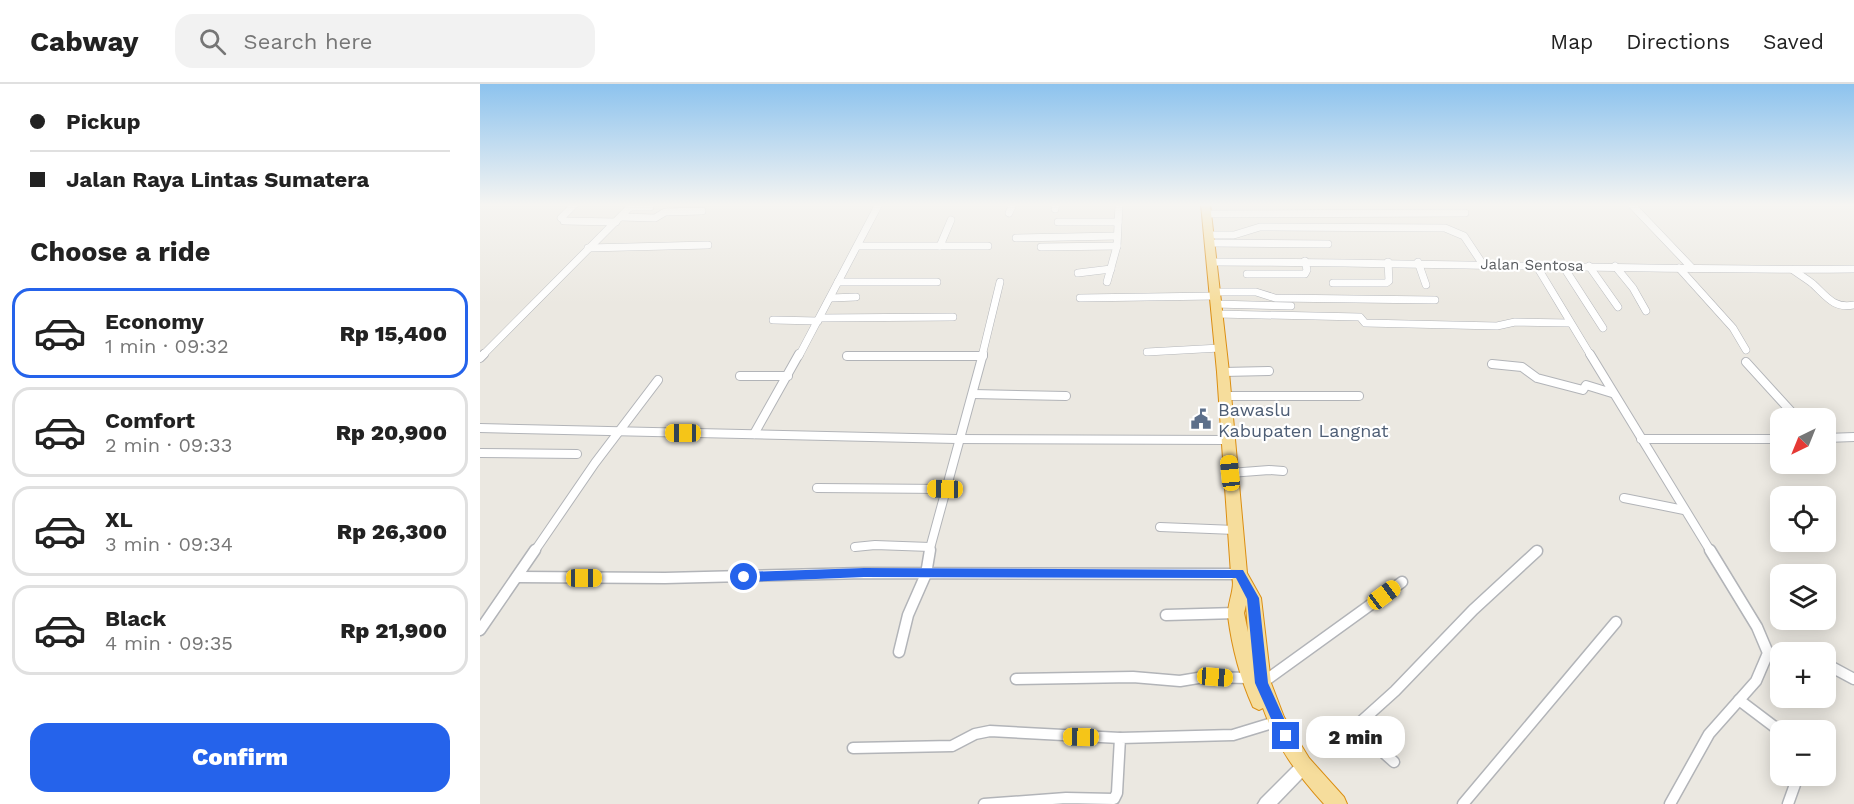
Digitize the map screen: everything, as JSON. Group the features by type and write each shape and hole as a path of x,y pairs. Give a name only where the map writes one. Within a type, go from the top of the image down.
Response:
{"highway":[{"path":"1209,239 1240,577 1236,613 1269,724 1298,772 1324,804"},
{"path":"1240,577 1253,598 1256,680 1302,765 1337,804"}],"street":[{"path":"480,358 599,238"},
{"path":"754,434 819,320 862,238"},
{"path":"940,246 944,238"},
{"path":"1016,238 1036,238"},
{"path":"1107,282 1117,246 1117,238"},
{"path":"1209,239 1218,238"},
{"path":"1468,238 1482,263"},
{"path":"1663,238 1692,268"},
{"path":"1209,239 1329,244"},
{"path":"588,248 708,245"},
{"path":"858,246 988,246"},
{"path":"1041,247 1117,246"},
{"path":"1247,274 1305,274 1307,270 1305,261"},
{"name":"Jalan Sentosa","path":"1211,262 1418,262 1793,270 1854,269"},
{"path":"1333,284 1386,283 1389,281 1388,262"},
{"path":"1418,262 1426,285"},
{"path":"1538,264 1539,270 1569,323 1757,627 1768,653 1756,681 1709,734 1670,804"},
{"path":"1563,266 1603,328"},
{"path":"1589,266 1618,307"},
{"path":"1615,266 1633,288 1646,311"},
{"path":"1679,268 1733,328 1746,350"},
{"path":"1078,273 1111,269"},
{"path":"1793,270 1811,282 1833,304 1843,307 1854,305"},
{"path":"838,282 938,282"},
{"path":"899,652 908,615 926,574 930,547 973,394 1000,282"},
{"path":"1215,301 1256,292 1275,298 1435,300"},
{"path":"831,298 856,297"},
{"path":"1080,298 1215,301 1291,306"},
{"path":"1215,301 1360,317 1365,323 1497,326 1515,322 1569,323"},
{"path":"773,320 953,317"},
{"path":"1147,352 1220,348"},
{"path":"847,356 983,356"},
{"path":"1746,362 1788,408"},
{"path":"1492,364 1522,367 1537,378 1583,390 1586,385 1612,393"},
{"path":"1223,372 1269,371"},
{"path":"740,376 788,376"},
{"path":"480,630 571,497 658,380"},
{"path":"973,394 1066,396"},
{"path":"1225,396 1359,396"},
{"path":"480,428 619,433 1227,440"},
{"path":"1836,438 1854,437"},
{"path":"1641,439 1770,439"},
{"path":"480,453 577,454"},
{"path":"1230,473 1249,473 1263,468 1283,471"},
{"path":"817,488 945,489"},
{"path":"1624,498 1684,510"},
{"path":"1160,527 1235,530"},
{"path":"855,547 876,545 930,547"},
{"path":"1394,762 1355,727 1395,691 1473,610 1537,551"},
{"path":"517,577 665,578 864,573 1240,577"},
{"path":"1016,679 1133,677 1180,681 1204,677 1256,680 1402,582"},
{"path":"1166,615 1236,613"},
{"path":"1463,804 1616,622"},
{"path":"1836,668 1854,679"},
{"path":"1739,700 1770,723"},
{"path":"853,748 952,746 975,734 990,731 1120,738 1233,735 1269,724"},
{"path":"984,804 1066,798 1114,798 1118,793 1120,738"},
{"path":"1266,804 1298,772"},
{"path":"1788,804 1794,786"}],"place":[{"name":"Bawaslu Kabupaten Langnat","path":"1201,419"}],"route":[{"path":"744,577 864,573 1239,574 1253,598 1262,683 1277,722 1286,736"}]}
